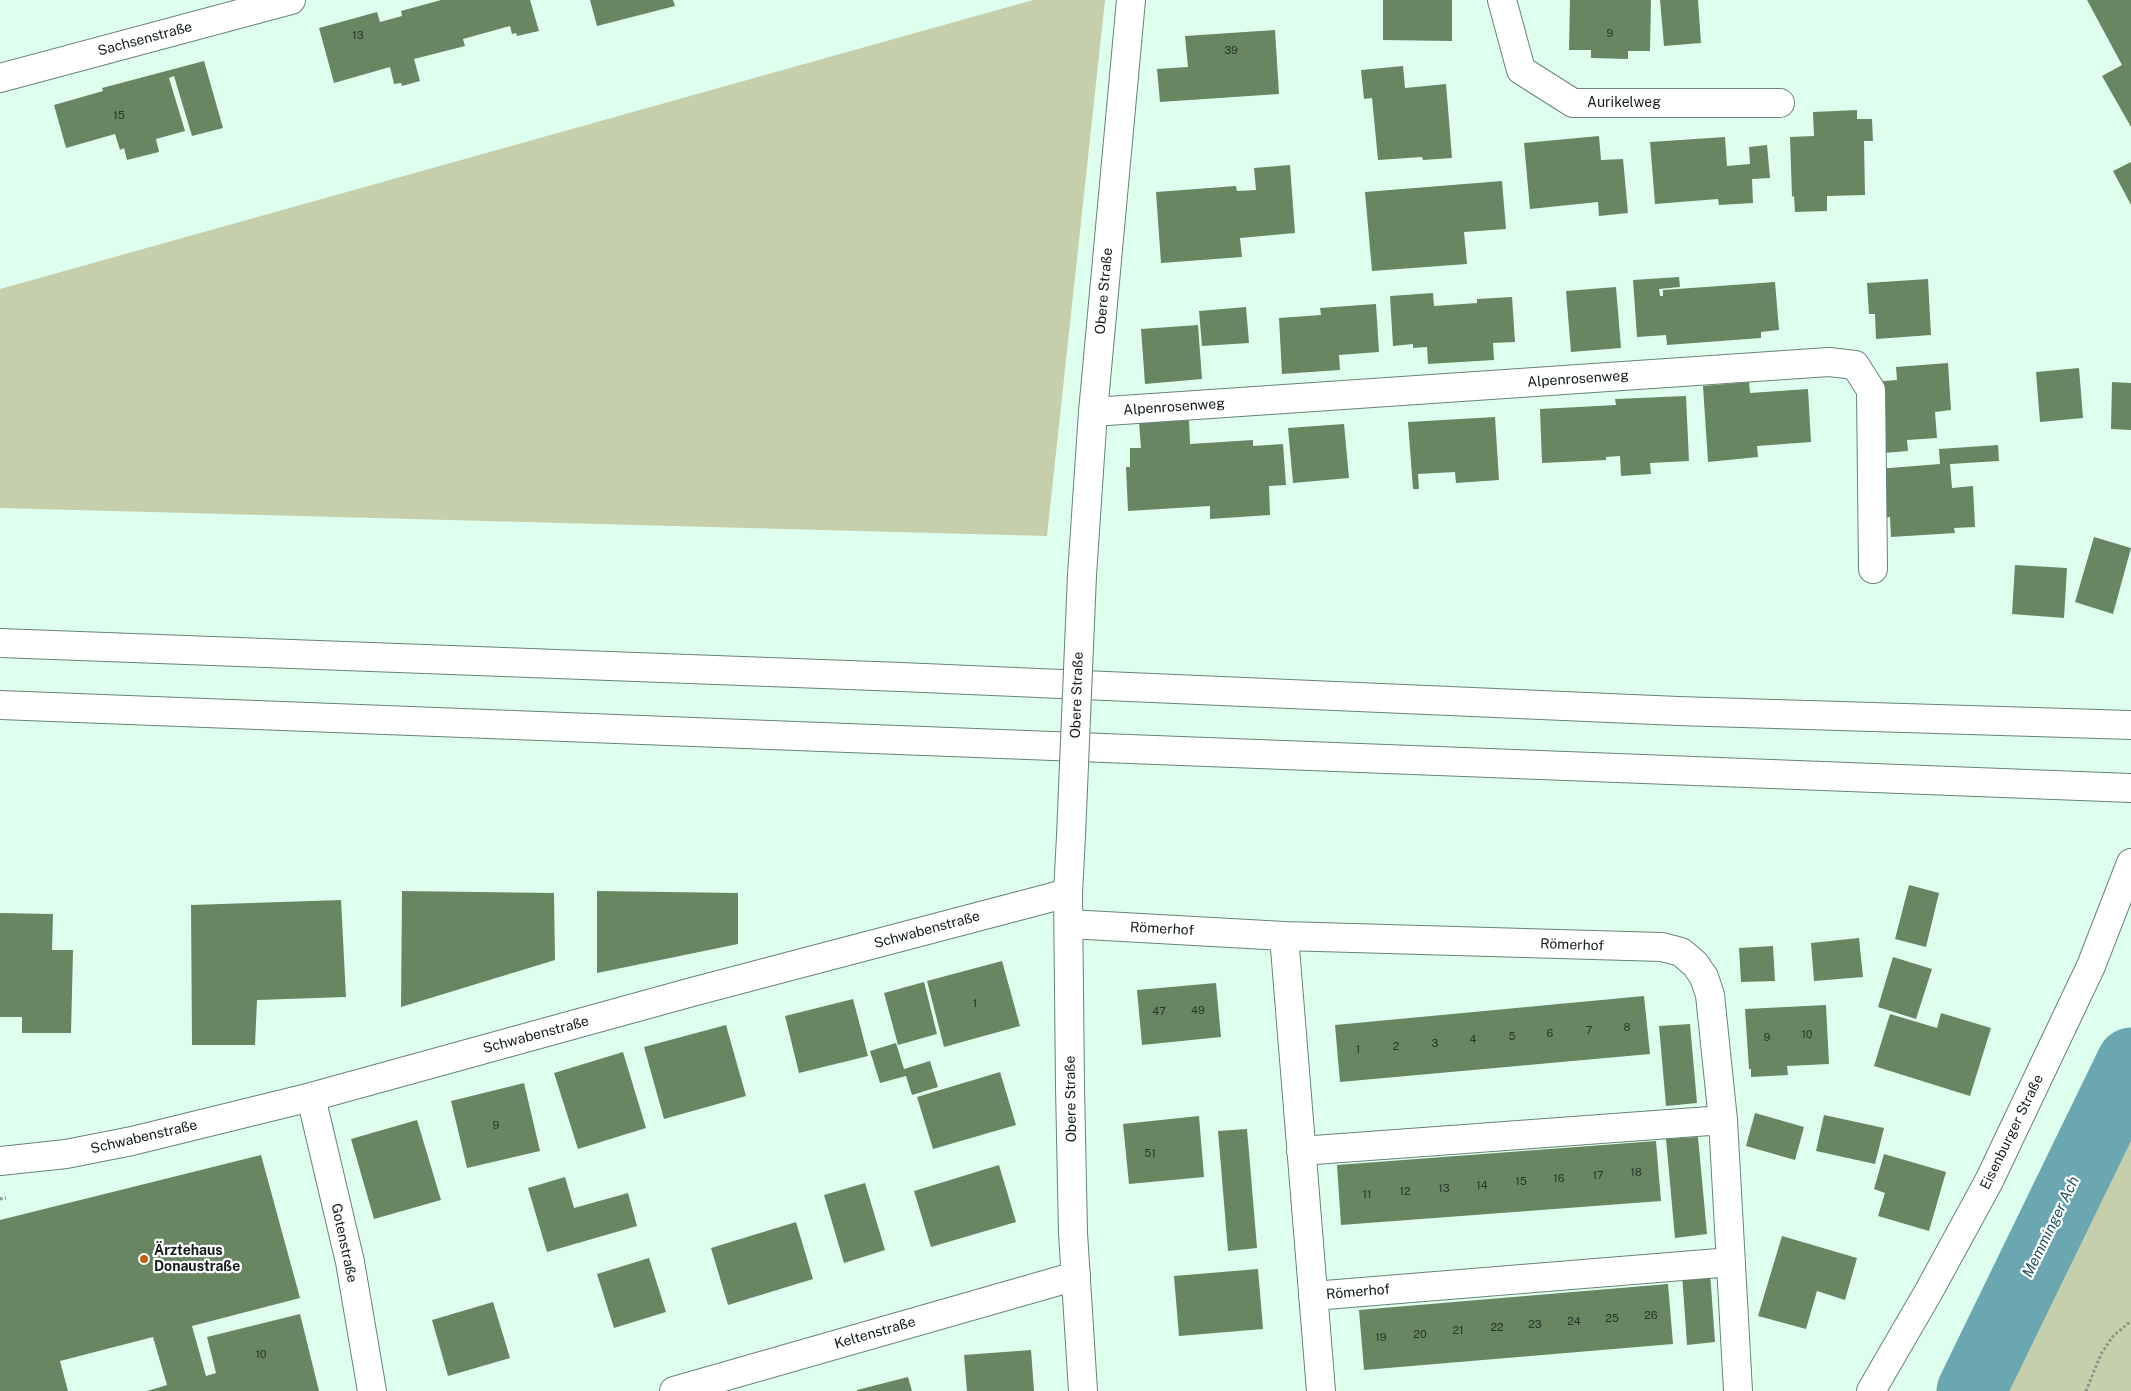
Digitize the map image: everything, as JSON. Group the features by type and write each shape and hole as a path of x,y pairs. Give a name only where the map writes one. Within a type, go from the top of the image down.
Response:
{"main road":[{"name":"Sachsenstraße","path":"0,78 291,0"},
{"name":"Obere Straße","path":"1083,1391 1076,1276 1070,1087 1068,893 1082,575 1093,412 1131,0"},
{"name":"Aurikelweg","path":"1502,0 1521,70 1573,103 1780,103"},
{"name":"Alpenrosenweg","path":"1093,412 1829,362 1856,365 1871,390 1873,569"},
{"path":"0,642 901,677 1668,710 2126,725"},
{"path":"0,705 2118,787"},
{"name":"Eisenburger Straße","path":"1871,1391 1929,1291 1989,1181 2091,966 2131,862"},
{"name":"Schwabenstraße","path":"0,1161 66,1154 132,1141 311,1097 702,989 1068,893"},
{"name":"Römerhof","path":"1069,924 1284,936 1662,947 1682,952 1695,964 1704,977 1710,995 1723,1120 1738,1391"},
{"name":"Römerhof","path":"1284,936 1321,1391"},
{"name":"Gotenstraße","path":"311,1097 350,1262 372,1391"},
{"path":"1301,1151 1723,1120"},
{"name":"Römerhof","path":"1313,1296 1731,1262"},
{"name":"Keltenstraße","path":"674,1391 1076,1276"}],"path":[{"path":"0,1199 6,1198"},
{"path":"2086,1391 2101,1354 2113,1336 2131,1321"}],"green space":[{"path":"1033,0 1105,0 1047,536 0,508 0,289"},
{"path":"2131,1082 2131,1391 1960,1391 2017,1293"}],"building":[{"path":"441,0 530,0 539,31 517,36 516,33 512,34 510,26 463,39 465,46 414,59 420,81 402,86 401,83 394,84 390,67 334,83 319,28 377,12 380,22 402,16 401,11"},
{"path":"590,0 673,0 675,6 597,26"},
{"path":"1383,0 1452,0 1452,41 1383,40"},
{"path":"1570,0 1651,0 1650,51 1628,51 1628,59 1591,58 1591,50 1569,50"},
{"path":"1660,0 1698,0 1701,43 1664,46"},
{"path":"2087,0 2131,0 2131,127 2102,76 2122,65"},
{"path":"1275,30 1279,94 1160,102 1157,69 1188,67 1185,36"},
{"path":"204,61 223,128 192,136 174,76 169,78 185,131 156,139 159,152 127,160 124,148 120,150 115,134 66,148 54,105 103,91 102,88"},
{"path":"1403,66 1405,88 1446,84 1452,158 1423,160 1422,157 1378,160 1372,98 1364,99 1361,70"},
{"path":"1857,110 1857,119 1872,119 1873,141 1864,141 1865,195 1827,196 1827,211 1795,212 1794,196 1792,197 1790,137 1814,136 1813,112"},
{"path":"1599,136 1601,160 1623,159 1628,213 1599,216 1598,202 1530,209 1524,143"},
{"path":"1725,137 1727,166 1750,164 1749,147 1767,145 1770,178 1752,179 1753,203 1719,205 1718,199 1655,204 1650,142"},
{"path":"2131,162 2131,205 2113,171"},
{"path":"1290,165 1295,233 1240,238 1242,257 1161,263 1156,192 1236,186 1237,191 1256,190 1254,168"},
{"path":"1502,181 1506,229 1464,232 1467,264 1372,271 1365,192"},
{"path":"1679,277 1680,287 1659,289 1660,296 1663,296 1663,290 1775,282 1779,330 1761,332 1761,338 1667,345 1666,335 1637,337 1633,280"},
{"path":"1928,279 1931,335 1876,339 1875,314 1869,314 1867,283"},
{"path":"1616,287 1621,348 1571,352 1566,291"},
{"path":"1433,293 1434,306 1477,303 1477,299 1512,297 1515,342 1493,343 1494,360 1428,364 1427,347 1413,348 1413,344 1393,346 1390,296"},
{"path":"1376,304 1379,352 1339,355 1340,370 1282,374 1279,318 1321,315 1320,308"},
{"path":"1246,307 1249,343 1202,346 1199,311"},
{"path":"1198,325 1202,379 1145,384 1141,329"},
{"path":"1948,363 1951,410 1935,412 1937,438 1907,440 1908,451 1883,453 1871,382 1897,380 1896,367"},
{"path":"2079,368 2083,418 2040,422 2036,372"},
{"path":"1749,382 1750,393 1808,389 1811,442 1757,446 1758,457 1708,462 1703,386"},
{"path":"2112,382 2131,383 2131,430 2111,429"},
{"path":"1686,396 1689,461 1650,463 1651,474 1621,476 1620,456 1606,457 1606,460 1542,463 1540,409 1616,405 1615,399"},
{"path":"1495,417 1499,480 1456,483 1455,472 1418,474 1419,489 1413,489 1408,422"},
{"path":"1189,418 1190,444 1253,440 1253,446 1283,444 1286,485 1269,486 1270,515 1210,519 1210,506 1128,511 1126,467 1130,467 1130,448 1141,448 1139,422"},
{"path":"1344,424 1349,478 1293,483 1288,428"},
{"path":"1998,445 1999,461 1950,464 1952,488 1973,486 1975,527 1954,528 1955,533 1891,537 1890,517 1881,518 1877,469 1940,464 1939,449"},
{"path":"2094,537 2131,548 2113,614 2075,602"},
{"path":"2015,565 2067,568 2064,618 2012,614"},
{"path":"1909,885 1939,893 1926,947 1895,939"},
{"path":"402,891 554,893 555,960 401,1007"},
{"path":"597,891 738,893 738,944 597,973"},
{"path":"341,900 346,997 257,1000 255,1045 192,1045 191,905"},
{"path":"0,913 53,914 52,950 73,950 71,1033 22,1033 22,1017 0,1017"},
{"path":"1859,938 1863,977 1814,981 1811,943"},
{"path":"1773,946 1775,981 1741,982 1739,948"},
{"path":"1893,957 1932,969 1916,1019 1878,1007"},
{"path":"1002,961 1020,1026 944,1047 927,981"},
{"path":"924,982 937,1034 898,1045 884,993"},
{"path":"1216,983 1221,1037 1142,1045 1137,990"},
{"path":"1644,996 1650,1054 1340,1082 1335,1025"},
{"path":"853,999 868,1056 799,1073 785,1016"},
{"path":"1826,1005 1829,1064 1787,1066 1788,1075 1751,1077 1745,1009"},
{"path":"1941,1013 1991,1028 1970,1096 1874,1066 1890,1014 1937,1028"},
{"path":"1690,1024 1697,1103 1666,1106 1659,1026"},
{"path":"726,1025 746,1096 664,1119 644,1047"},
{"path":"896,1043 904,1069 930,1061 938,1087 912,1095 906,1076 880,1083 870,1051"},
{"path":"623,1052 646,1128 578,1149 554,1073"},
{"path":"1000,1072 1016,1125 933,1149 917,1097"},
{"path":"524,1083 540,1151 467,1168 451,1101"},
{"path":"1755,1113 1804,1127 1795,1160 1746,1146"},
{"path":"1824,1115 1884,1128 1875,1164 1816,1151"},
{"path":"1199,1116 1204,1177 1129,1184 1123,1124"},
{"path":"417,1120 441,1200 374,1219 351,1139"},
{"path":"1247,1129 1257,1248 1228,1251 1218,1131"},
{"path":"1698,1137 1707,1234 1675,1238 1666,1139"},
{"path":"1656,1141 1661,1201 1341,1225 1337,1165"},
{"path":"1884,1154 1946,1172 1929,1231 1878,1216 1885,1193 1874,1189"},
{"name":"Ärztehaus Donaustraße","path":"261,1155 300,1298 192,1326 206,1376 216,1373 207,1337 300,1314 319,1391 147,1391 167,1385 153,1337 60,1361 68,1391 0,1391 0,1220"},
{"path":"999,1165 1016,1222 931,1247 914,1191"},
{"path":"565,1177 574,1208 628,1193 637,1226 547,1252 528,1188"},
{"path":"865,1183 885,1250 844,1263 824,1195"},
{"path":"796,1222 813,1279 728,1305 711,1248"},
{"path":"1782,1236 1857,1258 1845,1300 1817,1291 1806,1329 1758,1316"},
{"path":"649,1258 666,1312 614,1328 597,1274"},
{"path":"1258,1269 1263,1329 1179,1336 1174,1276"},
{"path":"1710,1272 1715,1342 1687,1345 1682,1274"},
{"path":"1668,1284 1673,1344 1364,1370 1359,1310"},
{"path":"493,1302 510,1358 448,1376 432,1320"},
{"path":"1031,1350 1034,1391 967,1391 964,1355"},
{"path":"908,1377 912,1391 857,1391 857,1390"}],"waterway":[{"name":"Memminger Ach","path":"1971,1391 2131,1062"}],"place":[{"name":"Ärztehaus Donaustraße","path":"144,1259"}]}
